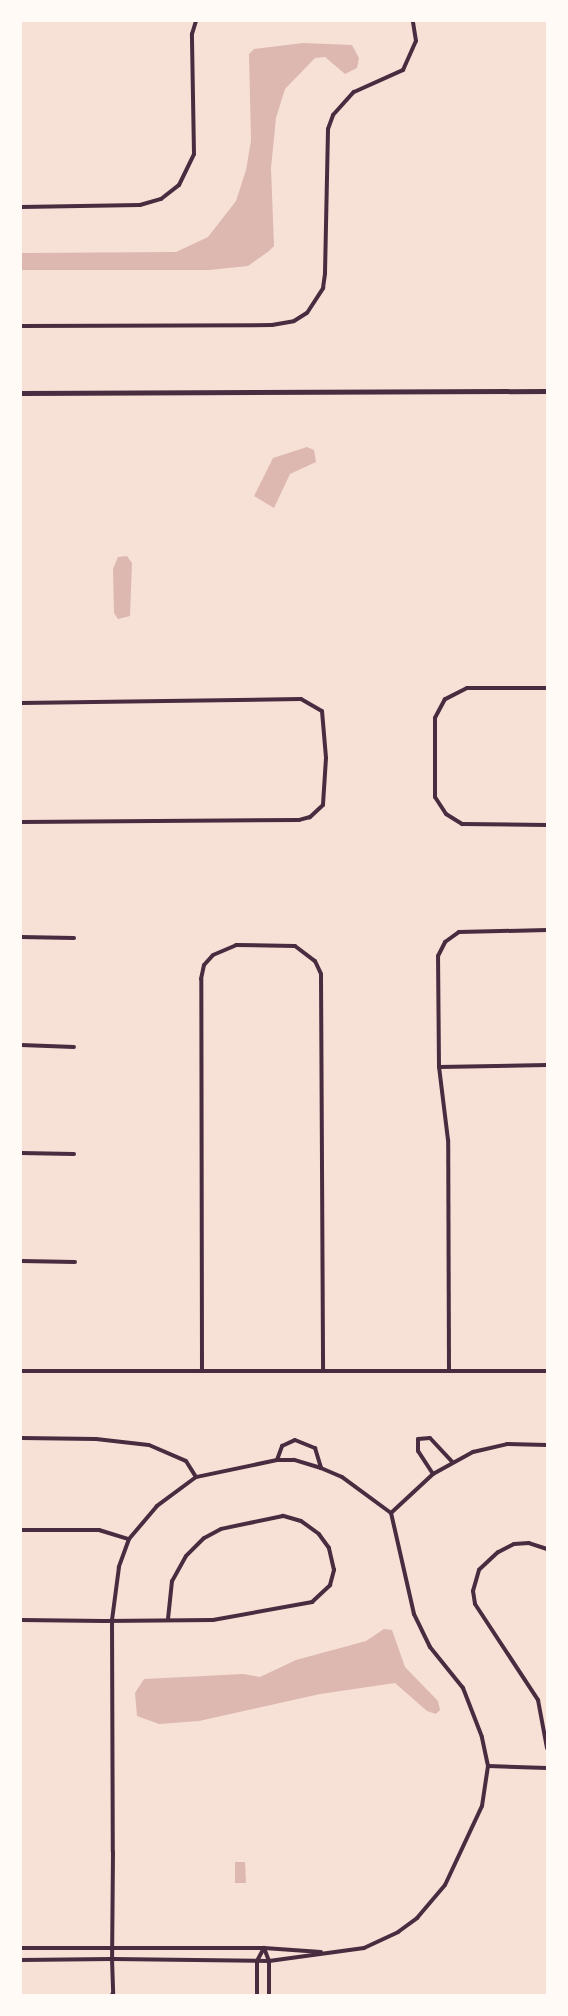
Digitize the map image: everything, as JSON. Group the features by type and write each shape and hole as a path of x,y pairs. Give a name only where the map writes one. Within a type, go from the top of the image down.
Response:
{"street":[{"path":"21,207 141,206 161,199 179,185 194,154 192,34 196,21"},
{"path":"21,327 279,325 307,313 320,295 325,273 328,129 338,109 354,92 403,70 416,41 412,21"},
{"path":"21,393 547,391"},
{"path":"547,688 467,688 445,699 435,718 435,797 446,814 462,824 547,825"},
{"path":"21,703 301,699 316,705 325,720 325,773 322,805 310,817 299,820 21,822"},
{"path":"449,1371 448,1140 439,1067 437,963 445,942 459,932 547,930"},
{"path":"21,937 74,938"},
{"path":"202,1371 201,979 204,965 220,950 255,945 295,946 315,961 321,974 323,1371"},
{"path":"21,1045 74,1047"},
{"path":"439,1067 547,1065"},
{"path":"21,1153 74,1154"},
{"path":"21,1261 75,1262"},
{"path":"21,1371 547,1371"},
{"path":"21,1438 96,1439 149,1445 186,1461 196,1477"},
{"path":"433,1474 418,1451 418,1439 430,1438 452,1462"},
{"path":"277,1460 282,1446 295,1440 315,1448 321,1456 321,1468"},
{"path":"391,1513 433,1474 452,1462 489,1447 547,1445"},
{"path":"21,1960 112,1959 269,1961 331,1953 364,1948 381,1941 398,1932 432,1904 478,1821 488,1766 467,1696 430,1647 414,1614 391,1513 342,1477 321,1468 294,1460 277,1460 196,1477 158,1506 129,1539 119,1567 112,1620 112,1948 112,1959 112,1995"},
{"path":"21,1620 112,1620 168,1620 213,1620 312,1602 330,1585 334,1570 329,1548 319,1534 301,1521 283,1516 221,1528 204,1538 186,1556 172,1581 168,1620"},
{"path":"21,1530 99,1530 129,1539"},
{"path":"547,1549 529,1543 514,1544 498,1552 479,1570 473,1591 474,1604 524,1673 546,1718 547,1748"},
{"path":"488,1766 547,1768"},
{"path":"21,1948 264,1948 331,1953"},
{"path":"257,1995 257,1961 264,1948"},
{"path":"264,1948 269,1961 269,1995"}],"shaded area":[{"path":"303,43 352,45 359,58 357,68 345,74 325,57 315,58 285,89 276,118 271,168 274,246 269,251 248,266 209,270 21,270 21,253 176,252 208,237 236,201 246,170 251,141 249,54 254,49"},
{"path":"307,447 314,450 316,462 290,474 274,508 254,496 273,458"},
{"path":"127,556 132,563 130,616 118,619 114,613 113,569 118,557"},
{"path":"384,1629 392,1630 405,1667 438,1701 440,1710 436,1714 427,1711 395,1683 320,1694 199,1721 159,1724 137,1716 135,1693 144,1679 243,1674 260,1677 296,1660 366,1641"},
{"path":"235,1862 245,1862 246,1883 235,1883"}]}
